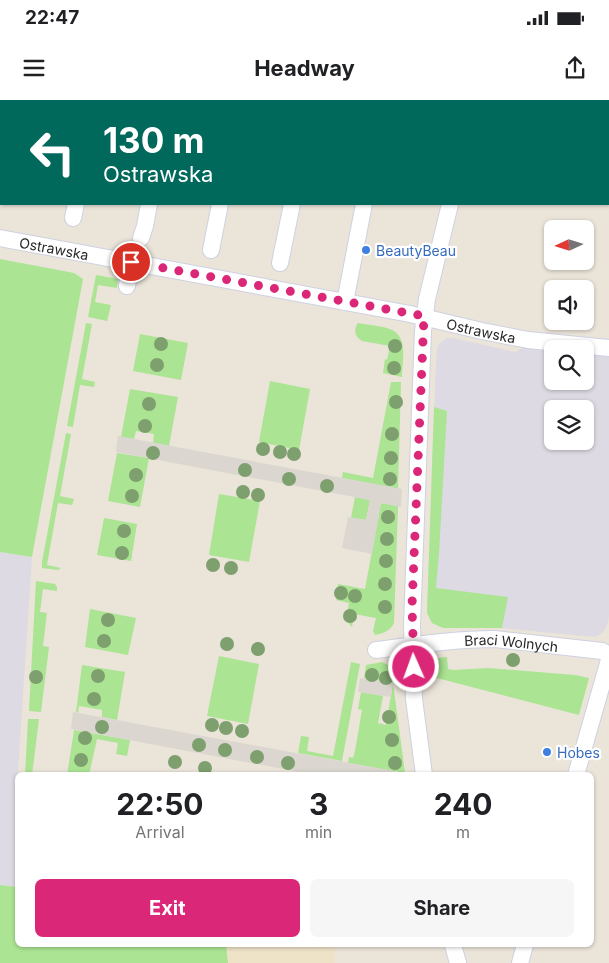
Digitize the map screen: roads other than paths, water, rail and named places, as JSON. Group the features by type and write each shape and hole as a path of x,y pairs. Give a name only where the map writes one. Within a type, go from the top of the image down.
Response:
{"street":[{"path":"141,238 149,205"},
{"path":"211,250 220,205"},
{"path":"280,263 292,205"},
{"path":"345,302 364,205"},
{"path":"424,772 414,699 412,606 424,316 450,205"},
{"name":"Ostrawska","path":"0,238 424,316 482,332 528,340 609,348"},
{"path":"127,286 131,262"},
{"name":"Braci Wolnych","path":"376,650 413,645 495,639 602,651 609,655"},
{"path":"577,772 609,660"},
{"path":"454,947 458,963"},
{"path":"520,963 524,947"}],"place":[{"name":"BeautyBeau","path":"366,250"},
{"name":"Hobes","path":"547,752"}]}
